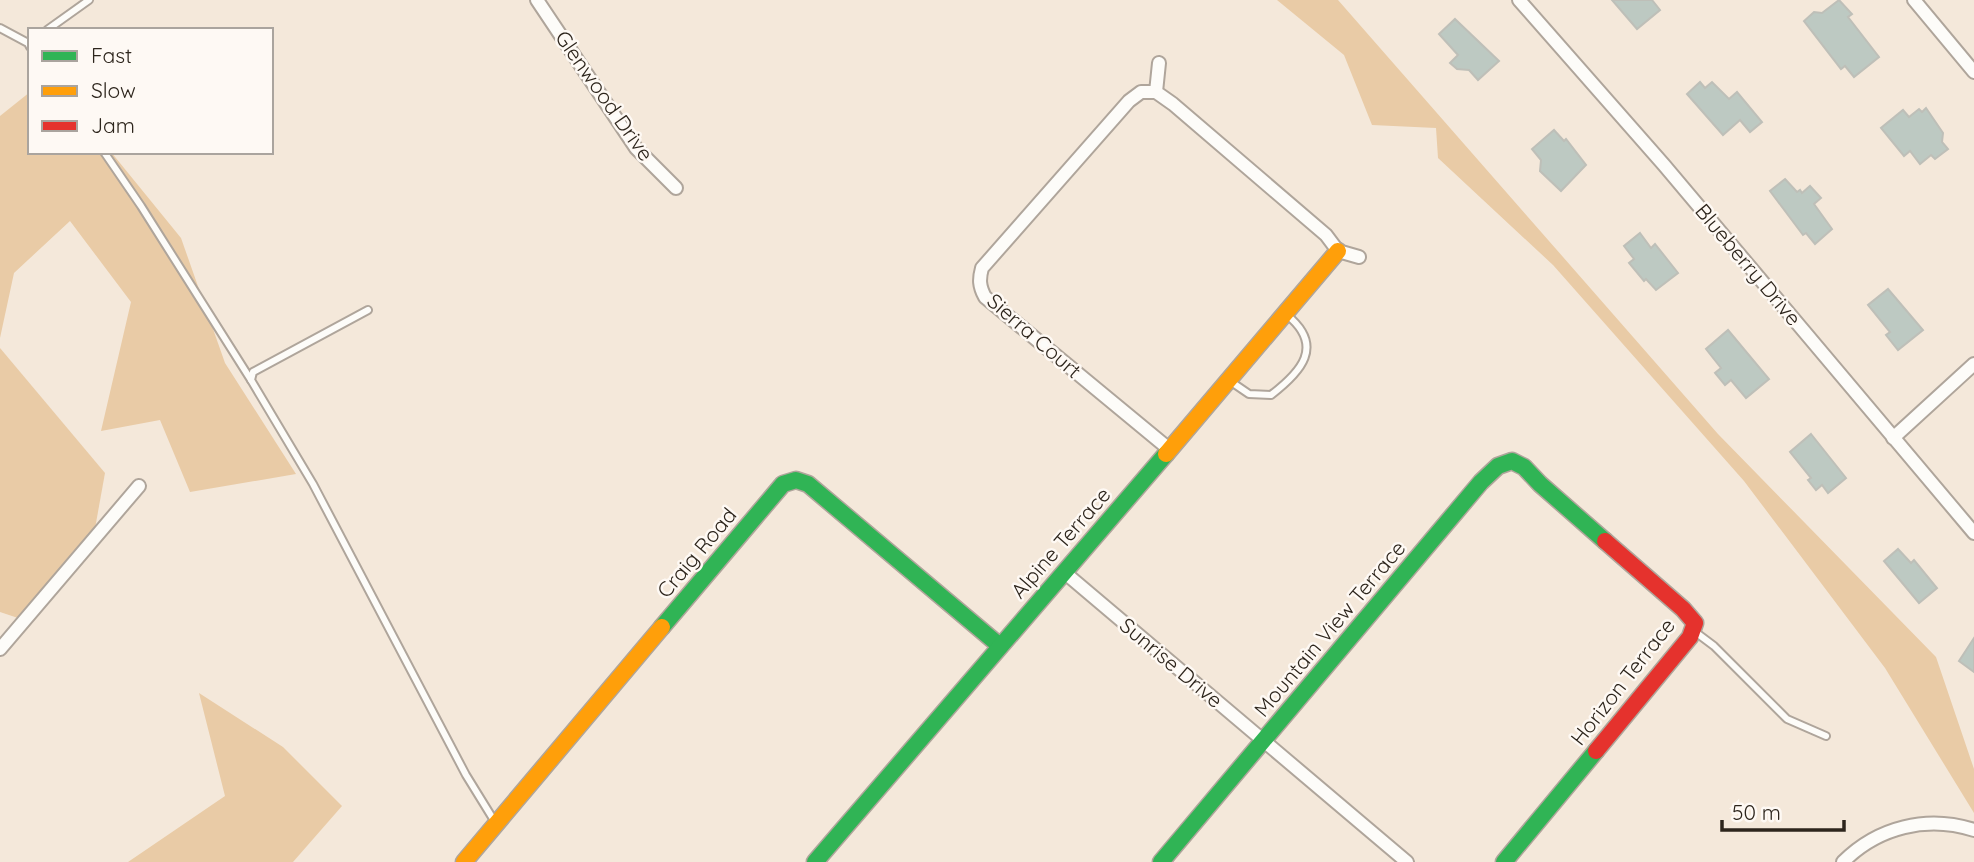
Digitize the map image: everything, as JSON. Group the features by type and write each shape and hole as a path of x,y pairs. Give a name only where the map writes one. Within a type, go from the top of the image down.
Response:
{"street":[{"name":"Glenwood Drive","path":"537,0 636,148 676,188"},
{"name":"Blueberry Drive","path":"1519,0 1664,165 1974,533"},
{"path":"1914,0 1974,72"},
{"path":"1159,63 1156,92 1326,235 1338,251 1359,257"},
{"name":"Sierra Court","path":"1156,92 1141,92 1129,101 982,268 979,278 980,289 985,297 1169,449"},
{"name":"Alpine Terrace","path":"815,862 1338,251"},
{"path":"1893,438 1974,364"},
{"name":"Mountain View Terrace","path":"1161,862 1495,467 1512,461 1523,464 1541,484"},
{"name":"Craig Road","path":"464,862 783,484 791,480 808,484 1000,646"},
{"name":"Horizon Terrace","path":"1504,862 1690,637 1695,623 1683,609 1541,484"},
{"path":"0,649 139,486"},
{"name":"Sunrise Drive","path":"1064,572 1407,862"},
{"path":"1843,862 1874,838 1895,829 1940,822 1974,830"}],"lane":[{"path":"50,28 89,0"},
{"path":"0,28 28,43"},
{"path":"105,154 251,380 313,484 466,775 496,824"},
{"path":"251,380 253,372 368,310"},
{"path":"1228,380 1250,394 1271,395 1301,368 1306,353 1306,337 1295,321 1286,314"},
{"path":"1692,630 1714,646 1787,719 1826,736"}],"shaded area":[{"path":"1277,0 1338,0 1718,434 1936,657 1974,769 1974,813 1885,668 1744,481 1553,265 1438,158 1436,128 1372,125 1344,55"},
{"path":"28,94 28,154 113,154 181,238 225,363 296,474 190,492 160,420 101,431 131,302 70,221 14,273 0,338 0,116"},
{"path":"0,348 105,473 94,534 24,620 0,612"},
{"path":"199,693 283,747 342,806 293,862 128,862 225,796"}],"building":[{"path":"1612,0 1652,0 1660,10 1637,29"},
{"path":"1839,0 1852,14 1848,17 1879,57 1854,77 1845,66 1841,69 1804,21 1814,12 1822,13"},
{"path":"1455,19 1499,61 1478,80 1469,70 1457,69 1450,63 1458,55 1439,34"},
{"path":"1700,82 1705,88 1712,82 1729,99 1737,92 1762,122 1750,132 1740,120 1723,135 1687,94"},
{"path":"1926,108 1943,133 1942,142 1948,149 1935,159 1931,155 1920,164 1910,151 1904,156 1881,128 1903,110 1909,117 1919,109 1922,112"},
{"path":"1554,130 1564,141 1566,139 1586,165 1561,191 1540,171 1541,160 1532,149"},
{"path":"1785,179 1797,192 1800,190 1802,193 1810,186 1821,198 1814,204 1832,229 1815,244 1806,233 1803,235 1770,191"},
{"path":"1640,233 1651,248 1655,244 1678,273 1656,290 1646,279 1644,281 1629,263 1634,259 1624,246"},
{"path":"1888,289 1923,330 1898,350 1886,335 1890,332 1868,305"},
{"path":"1728,330 1769,379 1746,398 1731,380 1725,385 1715,373 1721,368 1706,349"},
{"path":"1811,434 1846,478 1828,493 1822,485 1816,490 1808,480 1811,478 1790,452"},
{"path":"1898,549 1911,563 1914,560 1937,588 1919,603 1884,561"},
{"path":"1974,638 1974,672 1959,661"}],"traffic: fast":[{"path":"815,862 1166,454"},
{"path":"1161,862 1481,482 1498,466 1512,461 1524,467 1605,541"},
{"path":"662,627 783,484 796,480 808,484 1000,646"},
{"path":"1504,862 1596,751"}],"traffic: slow":[{"path":"1166,454 1338,251"},
{"path":"464,862 662,627"}],"traffic: jam":[{"path":"1596,751 1690,637 1695,623 1683,609 1605,541"}]}
